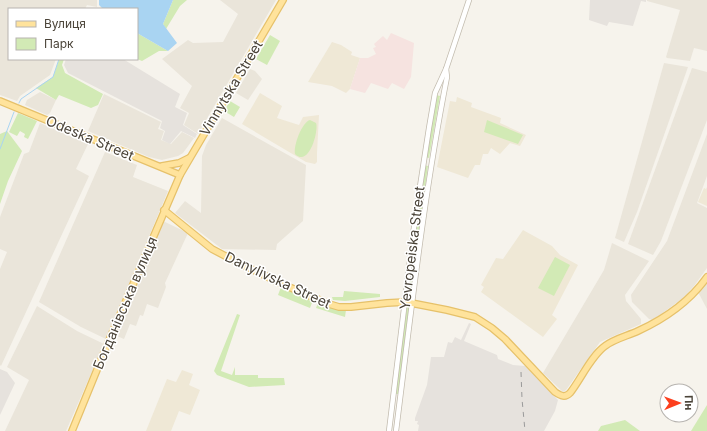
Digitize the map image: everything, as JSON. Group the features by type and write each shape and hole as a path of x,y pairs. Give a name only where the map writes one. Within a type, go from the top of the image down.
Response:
{"main road":[{"name":"Vinnytska Street","path":"181,173 283,0"},
{"name":"Odeska Street","path":"0,101 171,172 181,173"},
{"path":"158,166 179,164 190,158"},
{"path":"173,165 182,167 181,173"},
{"path":"171,172 175,177 176,184"},
{"name":"Богданівська вулиця","path":"72,431 164,210 181,173"},
{"name":"Danylivska Street","path":"164,210 212,249 281,284 329,304 351,308 406,302 475,317 484,322 505,339 555,392 564,396 567,396 570,393 597,354 604,347 613,341 649,326 663,318 701,287 707,277"}],"street":[{"name":"Yevropeiska Street","path":"389,431 425,147 435,93 446,69 469,0"},
{"name":"Yevropeiska Street","path":"396,431 422,223 447,77 446,69"}],"shaded area":[{"path":"0,0 97,0 97,7 87,5 86,8 8,8 8,60 56,60 50,75 20,96 17,101 0,95"},
{"path":"220,0 276,0 198,134 184,125 189,113 180,108 192,86 162,59 188,40 193,43 223,42 238,14"},
{"path":"590,0 646,0 646,2 641,1 633,26 609,22 607,26 589,20"},
{"path":"647,0 707,0 707,51 694,48 690,61 667,58 666,57 680,10"},
{"path":"391,33 414,43 411,77 404,89 392,83 388,89 371,83 365,93 350,89 360,58 368,58 376,54 373,48 376,47 374,44 383,36 387,40"},
{"path":"332,42 341,45 352,52 351,55 360,58 350,89 346,93 332,86 308,82"},
{"path":"66,60 125,60 180,94 175,107 187,113 183,125 197,134 195,138 181,131 170,144 162,140 165,131 160,128 162,121 68,73 64,65"},
{"path":"664,63 688,67 637,212 624,242 615,238"},
{"path":"692,68 707,72 707,120 661,241 653,255 628,244"},
{"path":"250,69 255,71 262,79 248,100 236,93"},
{"path":"40,92 56,100 50,113 47,115 25,105 27,100"},
{"path":"260,93 282,106 277,118 299,125 303,117 319,115 317,162 315,164 306,162 242,124"},
{"path":"104,94 161,122 158,129 164,131 161,140 171,144 182,132 194,138 183,153 178,156 162,160 149,157 88,131"},
{"path":"457,97 472,103 471,107 501,118 500,123 526,135 520,146 510,143 500,154 491,148 488,154 483,154 480,165 475,165 468,178 437,167 450,101 456,102"},
{"path":"222,118 306,165 303,221 277,244 276,250 222,249 175,213 185,201 201,213 202,156 206,145"},
{"path":"40,123 88,144 76,169 89,176 1,366 0,269 7,252 0,249 0,217 24,154 29,152"},
{"path":"707,134 707,176 697,203 707,208 707,268 683,298 652,320 649,319 632,302 631,295 667,241"},
{"path":"105,152 137,165 133,177 168,191 106,339 81,327 39,302"},
{"path":"707,187 707,206 698,202 704,188 706,189"},
{"path":"163,221 188,233 165,283 166,287 158,308 147,304 143,316 140,315 136,326 130,324 124,339 112,334"},
{"path":"523,230 552,246 560,255 578,265 552,315 557,319 543,337 481,292 484,287 481,285 496,258 503,259"},
{"path":"612,243 649,261 625,295 626,301 641,319 641,324 600,342 566,390 563,392 543,373 604,270"},
{"path":"707,282 707,309 698,292"},
{"path":"37,306 77,331 104,344 66,431 5,431 29,380 7,367"},
{"path":"469,323 471,324 464,341 497,355 498,359 513,365 525,366 558,400 555,411 544,431 418,431 419,425 417,424 418,421 415,421 415,418 427,385 431,357 444,357 448,342 452,343 455,337 461,340"},
{"path":"0,369 7,372 15,383 0,415"},
{"path":"182,370 193,374 189,385 200,390 190,415 179,411 171,431 146,431 167,379 176,382"}],"green space":[{"path":"173,0 187,0 180,6 166,29 163,24"},
{"path":"138,34 168,51 159,51 142,61 138,59"},
{"path":"270,35 280,41 267,65 256,59"},
{"path":"59,60 64,60 62,65 65,73 103,94 98,105 91,108 59,95 56,100 36,88 53,77"},
{"path":"436,95 440,96 429,158 425,157"},
{"path":"230,101 240,107 234,117 224,111"},
{"path":"18,113 37,121 28,139 24,137 25,134 20,131 17,136 9,132"},
{"path":"310,120 316,123 316,133 309,152 305,156 300,157 295,154 295,146 301,130"},
{"path":"487,120 523,135 518,144 484,132"},
{"path":"7,131 22,151 8,181 0,204 0,134"},
{"path":"424,165 428,166 421,217 416,217"},
{"path":"416,224 420,224 411,300 407,299"},
{"path":"555,257 570,265 554,296 538,288"},
{"path":"281,287 313,300 310,308 278,295"},
{"path":"344,291 380,294 380,297 345,301 333,300 332,297 343,297"},
{"path":"318,303 334,309 346,310 345,317 316,308"},
{"path":"407,306 411,307 399,394 395,394"},
{"path":"237,314 240,315 221,371 232,375 235,367 235,375 258,375 258,378 284,378 285,385 249,387 217,375 214,371"},
{"path":"707,405 707,431 691,431 696,423 699,423 699,418"},
{"path":"625,420 640,431 598,431 601,426"}],"water":[{"path":"99,0 173,0 163,24 177,43 168,51 138,34 138,8 102,8 99,5"}],"waterway":[{"path":"19,103 21,99 53,77 59,60"},
{"path":"0,149 14,112"}],"railway":[{"path":"521,372 525,431"}]}
